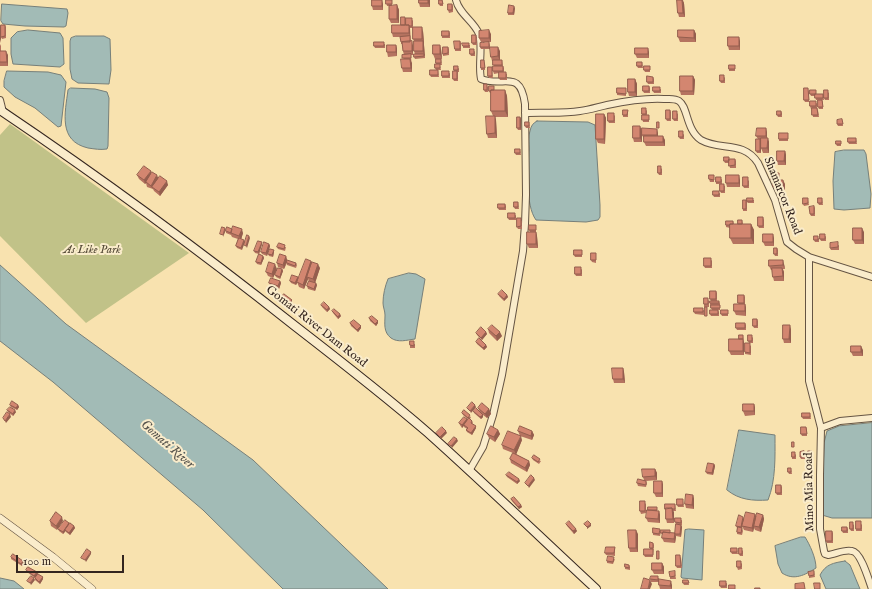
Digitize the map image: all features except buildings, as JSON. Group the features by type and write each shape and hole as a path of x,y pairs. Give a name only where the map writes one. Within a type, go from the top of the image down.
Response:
{"main road":[{"name":"Gomati River Dam Road","path":"1,111 58,149 152,216 243,285 387,399 427,432 596,589"}],"street":[{"path":"456,0 457,5 479,35 481,79 486,81 514,82 518,84 524,92 525,113 526,202 523,251 502,375 493,415 483,447 468,471"},
{"name":"Shamarcor Road","path":"525,113 579,111 639,99 678,100 682,104 689,126 694,134 701,140 740,149 750,153 754,157 775,200 787,242 809,257 872,277"},
{"path":"0,100 1,111"},
{"name":"Mino Mia Road","path":"809,257 809,381 821,428 820,529 825,554 830,555 852,550 856,552 861,560 872,589"},
{"path":"821,428 840,421 872,418"},
{"path":"0,518 53,557 92,589"}],"green space":[{"name":"As Like Park","path":"10,124 189,253 86,323 0,236 0,135"}],"water":[{"path":"2,4 67,9 68,13 66,26 25,26 3,24 1,21"},
{"path":"28,30 60,33 63,38 64,64 60,67 13,64 11,54 11,38 17,32"},
{"path":"76,36 104,36 110,39 111,70 109,84 78,83 72,79 70,69 70,41 71,38"},
{"path":"7,71 48,72 61,75 66,82 61,126 58,127 35,108 15,97 4,87"},
{"path":"71,88 95,89 107,92 109,98 107,149 88,148 78,144 68,133 65,117 68,90"},
{"path":"537,121 588,122 595,125 600,205 600,217 598,220 586,222 536,220 530,205 528,175 529,135 533,124"},
{"path":"844,150 864,150 866,154 871,194 870,208 844,210 834,209 833,181 835,152"},
{"name":"Gomati River","path":"0,265 66,324 253,460 388,589 283,589 203,510 53,382 0,341"},
{"path":"409,273 416,274 425,279 415,339 403,341 394,340 388,336 386,330 383,303 385,288 388,279"},
{"path":"872,423 872,518 832,518 822,515 824,443 827,431 839,426"},
{"path":"739,430 775,435 774,476 768,500 741,498 727,490"},
{"path":"685,530 704,530 702,580 681,577"},
{"path":"805,537 809,544 814,556 816,568 808,573 791,577 782,573 778,564 775,546"},
{"path":"845,561 850,565 860,589 826,589 820,575 822,571 830,565"},
{"path":"0,578 14,581 24,589 0,589"}]}
